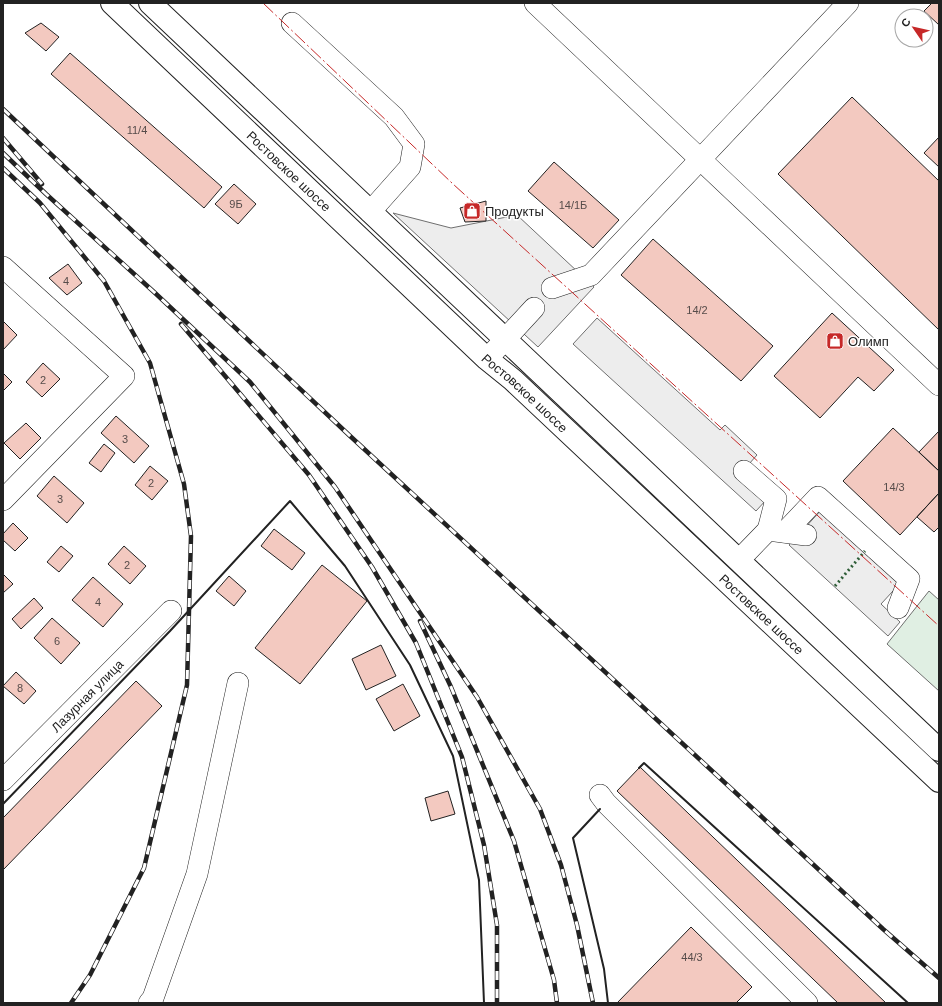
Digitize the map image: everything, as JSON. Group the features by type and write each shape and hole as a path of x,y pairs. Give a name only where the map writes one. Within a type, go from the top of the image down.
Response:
{"main road":[{"name":"Ростовское шоссе","path":"112,3 487,359 514,380 939,781"},
{"name":"Ростовское шоссе","path":"150,3 939,750"}],"street":[{"path":"535,3 939,385"},
{"path":"552,288 591,275 848,3"},
{"path":"292,23 394,117 414,144 410,167 370,212"},
{"path":"3,267 124,376 3,500"},
{"path":"487,359 534,308"},
{"path":"744,471 776,499 777,531"},
{"path":"739,560 818,497 909,579 898,608"},
{"path":"777,531 806,535"},
{"name":"Лазурная улица","path":"3,780 171,611"},
{"path":"149,1003 153,998 197,874 238,683"},
{"path":"600,795 606,803 807,1003"}],"green space":[{"path":"929,591 939,600 939,691 887,644"}],"shaded area":[{"path":"393,213 451,228 517,215 594,287 538,347"},
{"path":"597,318 720,430 725,425 757,455 740,474 767,499 756,511 573,344"},
{"path":"824,507 904,579 881,604 900,622 888,636 789,545"}],"building":[{"path":"932,3 939,3 939,25 934,20 934,8 927,8"},
{"path":"41,23 59,37 46,51 25,33"},
{"path":"70,53 222,187 204,208 51,74"},
{"path":"852,97 939,181 939,330 778,174"},
{"path":"939,137 939,167 924,153"},
{"path":"554,162 619,220 593,248 528,191"},
{"path":"234,184 256,204 238,224 215,204"},
{"path":"486,201 486,221 465,222 460,208"},
{"path":"653,239 773,346 741,381 621,275"},
{"path":"68,264 82,283 67,295 49,278"},
{"name":"Олимп","path":"832,313 894,370 874,391 858,377 820,418 774,376"},
{"path":"3,321 17,335 3,350"},
{"path":"43,363 60,379 42,397 26,382"},
{"path":"3,373 12,382 3,391"},
{"path":"116,416 149,446 134,463 101,433"},
{"path":"26,423 41,438 20,459 4,443"},
{"path":"893,428 939,471 939,493 900,535 843,481"},
{"path":"939,431 939,471 919,452"},
{"path":"104,444 115,453 101,472 89,463"},
{"path":"150,466 168,481 152,500 135,485"},
{"path":"54,476 84,503 67,523 37,496"},
{"path":"939,493 939,527 934,532 917,517"},
{"path":"13,523 28,538 15,551 3,540 3,534"},
{"path":"274,529 305,553 292,570 261,546"},
{"path":"61,546 73,556 59,572 47,562"},
{"path":"124,546 146,566 130,584 108,564"},
{"path":"322,565 367,601 300,684 255,648"},
{"path":"3,574 13,584 3,593"},
{"path":"229,576 246,591 234,606 216,591"},
{"path":"93,577 123,604 103,627 72,600"},
{"path":"34,598 43,608 21,629 12,619"},
{"path":"52,618 80,643 61,664 34,638"},
{"path":"381,645 396,676 366,690 352,659"},
{"path":"16,672 36,691 24,704 3,686"},
{"path":"136,681 162,706 3,870 3,818"},
{"path":"403,684 420,716 394,731 376,699"},
{"path":"640,767 886,1003 838,1003 617,791"},
{"path":"448,791 455,814 431,821 425,798"},
{"path":"691,927 752,987 736,1003 617,1003"}],"railway":[{"path":"3,109 349,435 883,929 939,978"},
{"path":"3,138 42,184"},
{"path":"3,153 250,382 335,487 477,697 540,809 561,865 577,925 593,1003"},
{"path":"3,168 40,203 104,281 150,363 184,484 191,536 187,685 144,868 90,975 71,1003"},
{"path":"181,324 309,475 372,567 416,643 462,757 484,845 497,925 497,1003"},
{"path":"420,621 451,687 514,841 554,980 557,1003"}],"hedge":[{"path":"835,586 865,551"}],"wall":[{"path":"3,804 170,631 290,501 345,566 410,665 453,756 479,880 484,1003"},
{"path":"639,768 644,763 908,1003"},
{"path":"600,809 573,838 604,969 608,1003"}],"power":[{"path":"263,3 453,184 939,626"}],"place":[{"name":"Продукты","path":"472,211"},
{"name":"Олимп","path":"835,341"}]}
